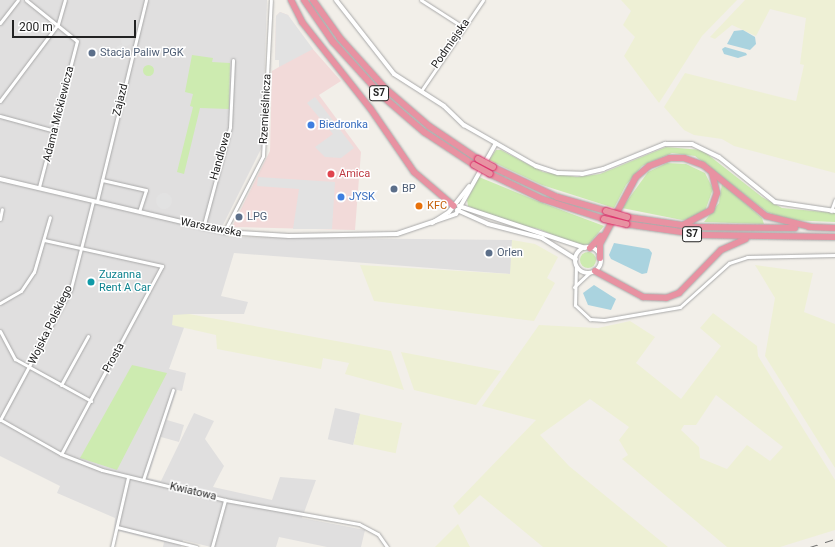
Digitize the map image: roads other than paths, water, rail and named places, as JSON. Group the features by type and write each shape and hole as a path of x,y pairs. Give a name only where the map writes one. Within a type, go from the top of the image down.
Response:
{"highway":[{"path":"290,0 302,22 366,102 414,172 456,209"},
{"name":"S7","path":"304,0 333,42 381,95 424,132 474,165 542,199 604,219 686,234 759,237 835,237"},
{"name":"S7","path":"313,0 340,38 386,89 429,126 478,159 557,197 606,212 682,226 835,228"},
{"path":"600,258 600,244 636,177 649,166 670,158 684,158 711,172 766,216 811,227"},
{"path":"682,226 711,210 716,193 711,172"},
{"path":"587,248 606,231"},
{"path":"592,272 643,297 666,298 679,293 725,248 759,237"}],"street":[{"path":"0,23 18,0"},
{"path":"26,0 58,24"},
{"path":"0,100 58,24 65,0"},
{"name":"Zajazd","path":"95,200 102,180 146,0"},
{"name":"Rzemieślnicza","path":"224,232 263,156 271,0"},
{"path":"336,0 390,70 421,91 464,125 536,166 570,174 604,169 665,144 692,144 719,157 775,202 833,211 835,200"},
{"path":"421,0 463,27"},
{"name":"Podmiejska","path":"421,91 463,27 483,0"},
{"name":"Adama Mickiewicza","path":"39,187 55,131 77,41 58,24"},
{"name":"Handlowa","path":"204,228 230,127 233,60"},
{"path":"0,116 55,131"},
{"path":"456,209 461,206 476,175 496,143"},
{"name":"Warszawska","path":"0,179 95,200 224,232 373,235 401,234 426,226 456,209 476,175"},
{"path":"102,180 146,190 139,211"},
{"name":"Wojska Polskiego","path":"0,420 30,368 71,288 95,200"},
{"path":"461,206 587,248 600,258 592,272 581,276 573,289"},
{"path":"0,219 2,209"},
{"path":"456,209 503,228 542,238 576,259"},
{"path":"0,304 28,283 44,240 50,217"},
{"path":"44,240 82,248"},
{"name":"Prosta","path":"61,454 162,272 159,263 82,248"},
{"path":"587,248 576,259 573,289 579,311 590,318 604,320 680,307 717,272 743,258 835,254"},
{"path":"576,265 592,272"},
{"path":"0,331 9,351 30,368 91,401"},
{"path":"61,385 88,336"},
{"path":"143,480 173,390"},
{"name":"Kwiatowa","path":"0,420 61,454 128,477 225,500 359,524 378,534 387,547"},
{"path":"112,547 128,477"},
{"path":"212,547 225,500"},
{"path":"117,527 197,547"}],"water":[{"path":"743,30 755,37 756,44 750,50 727,44 734,31"},
{"path":"725,47 746,53 747,55 738,58 724,54 722,49"},
{"path":"614,243 649,249 652,253 647,273 642,274 611,259 609,255"},
{"path":"594,285 616,299 611,310 588,305 583,293"}],"railway":[{"path":"810,547 835,539"}],"place":[{"name":"Stacja Paliw PGK","path":"92,53"},
{"name":"Biedronka","path":"311,125"},
{"name":"Amica","path":"331,174"},
{"name":"BP","path":"394,189"},
{"name":"JYSK","path":"341,197"},
{"name":"KFC","path":"419,206"},
{"name":"LPG","path":"239,217"},
{"name":"Orlen","path":"489,253"},
{"name":"Zuzanna Rent A Car","path":"91,282"}]}
